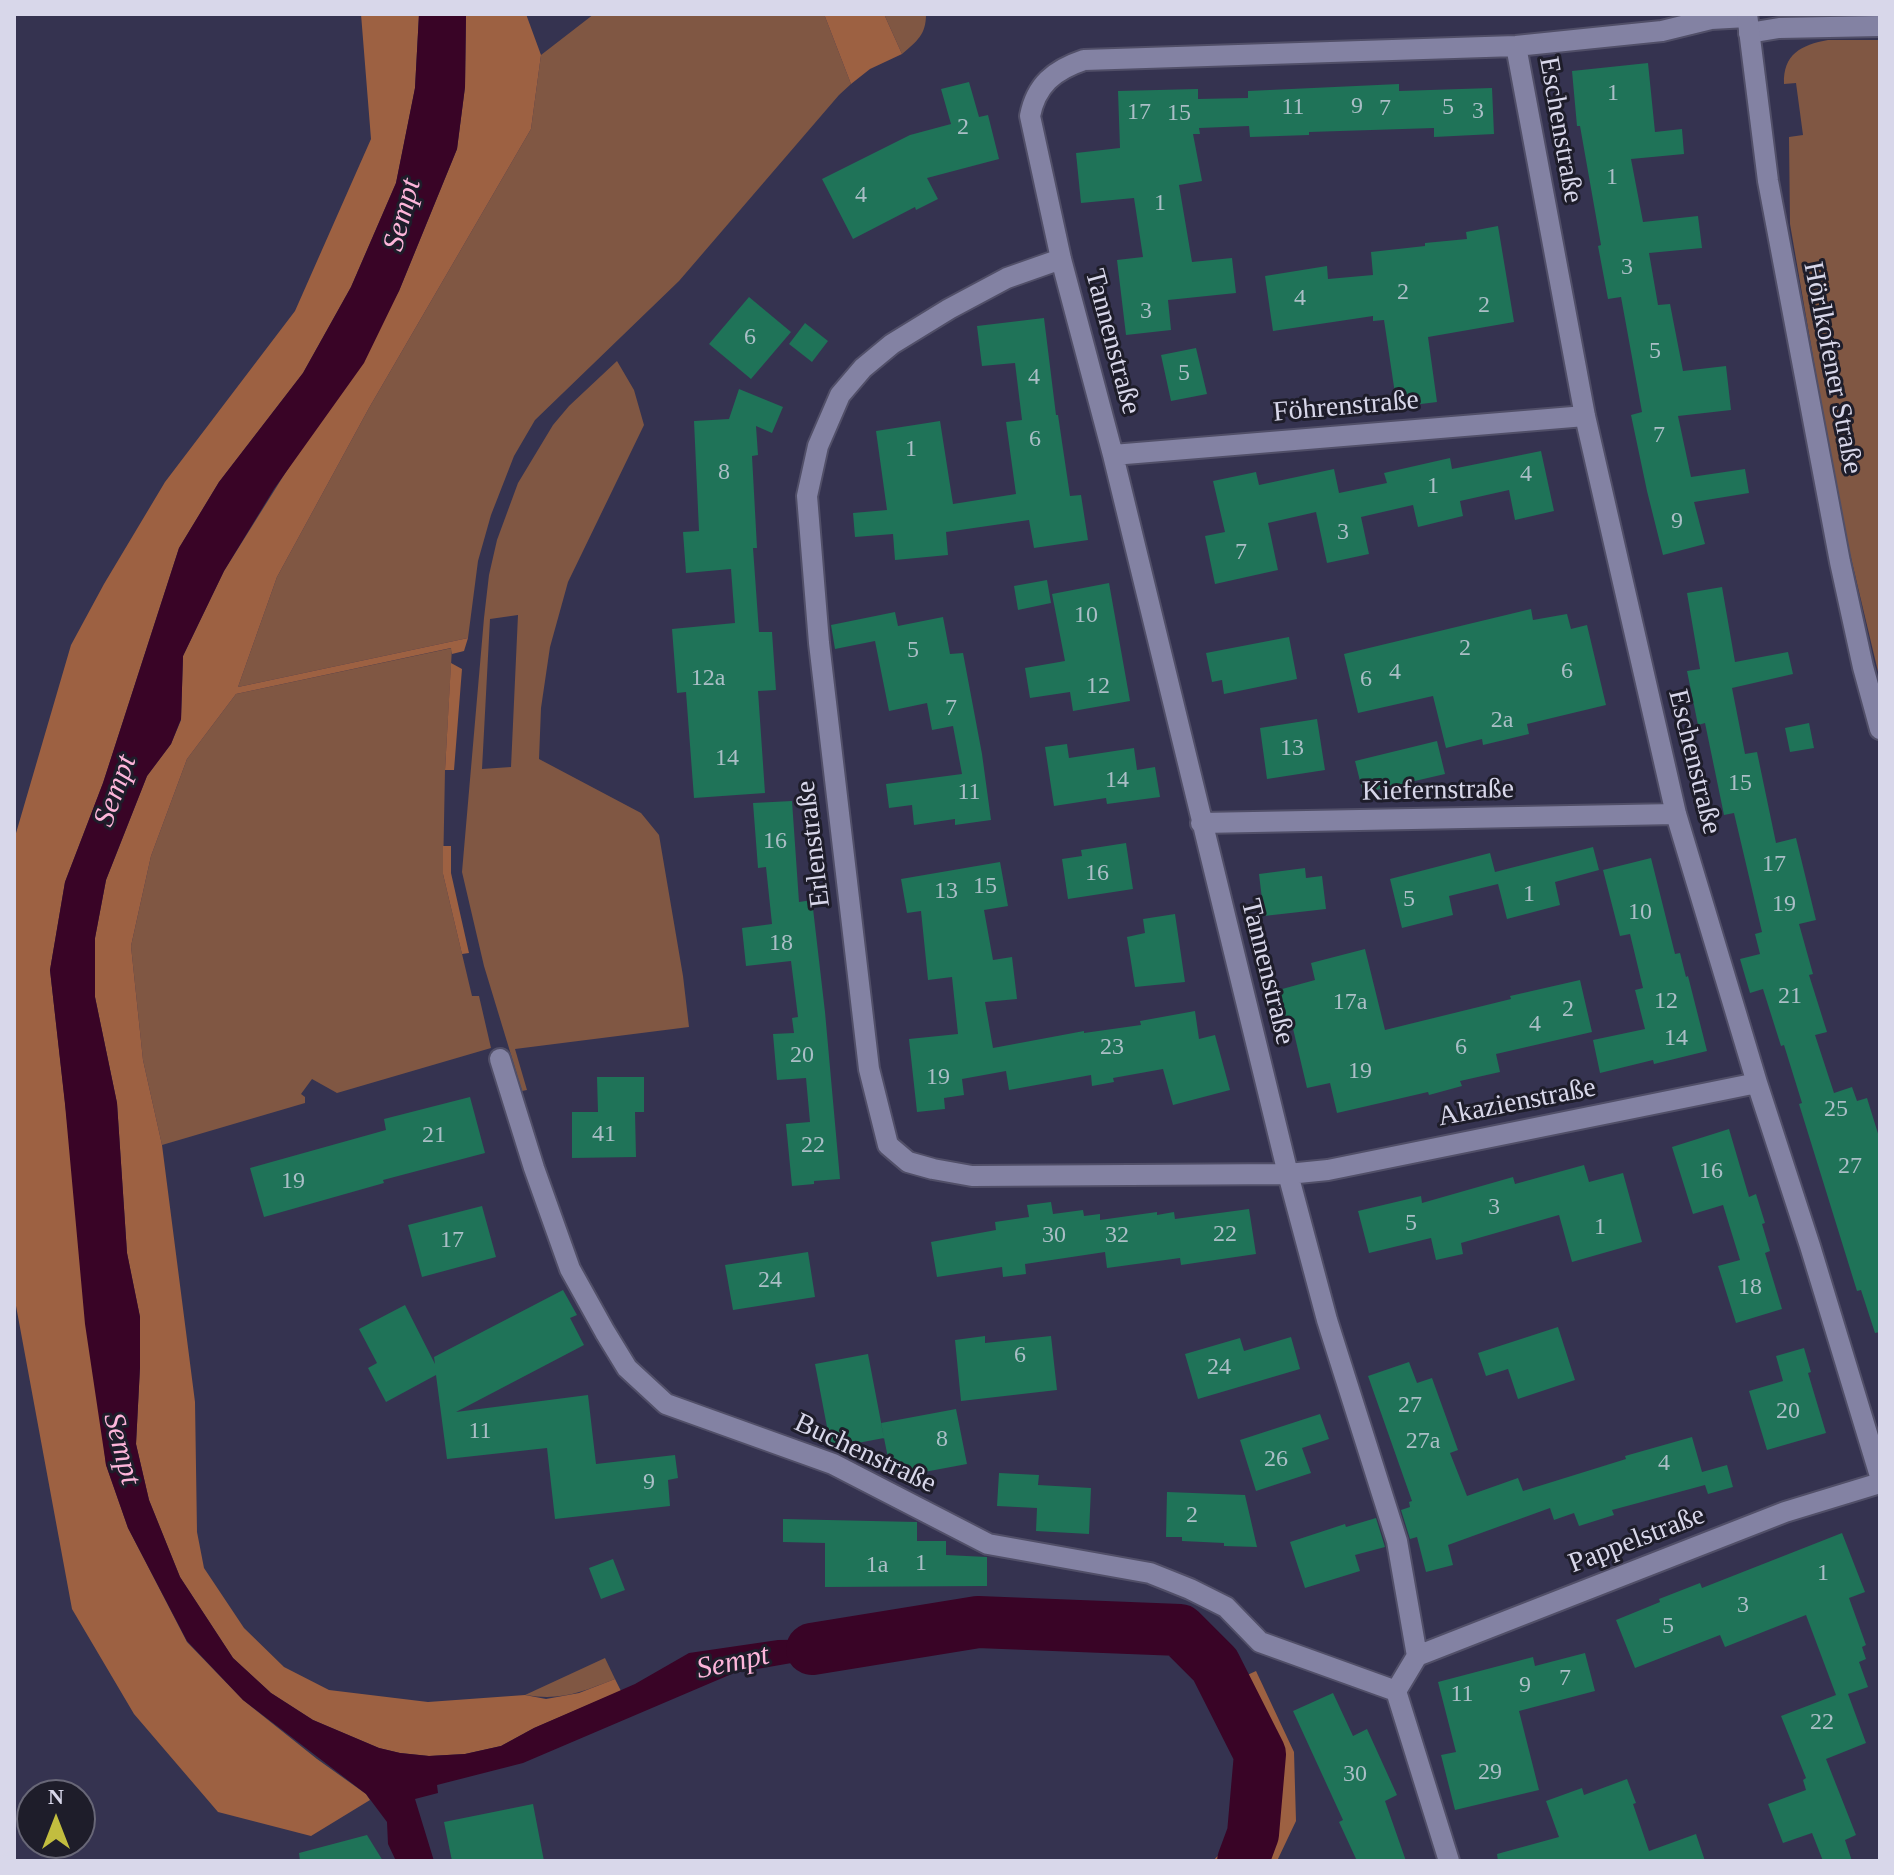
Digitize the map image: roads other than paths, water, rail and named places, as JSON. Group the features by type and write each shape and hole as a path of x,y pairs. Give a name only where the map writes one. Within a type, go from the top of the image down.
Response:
{"street":[{"path":"1516,46 1662,31 1711,19 1747,21 1779,28 1834,21 1880,26"},
{"name":"Hörlkofener Straße","path":"1747,21 1768,181 1840,562 1880,729"},
{"name":"Tannenstraße","path":"1417,1656 1397,1541 1327,1320 1288,1174 1113,455 1061,259 1030,116 1041,86 1060,71 1084,60 1516,46"},
{"name":"Eschenstraße","path":"1516,46 1585,416 1676,814 1880,1476"},
{"name":"Erlenstraße","path":"1061,259 1007,278 892,344 863,368 840,395 818,446 807,496 819,643 869,1069 888,1145 908,1162 933,1169 972,1176 1288,1174"},
{"name":"Föhrenstraße","path":"1113,455 1585,416"},
{"name":"Kiefernstraße","path":"1201,823 1676,814"},
{"name":"Buchenstraße","path":"500,1059 570,1269 627,1368 666,1404 833,1464 988,1544 1150,1573 1226,1607 1260,1642 1396,1691"},
{"name":"Akazienstraße","path":"1288,1174 1328,1170 1757,1083"},
{"name":"Pappelstraße","path":"1417,1656 1785,1512 1880,1483"},
{"path":"1417,1656 1396,1691 1449,1861"}],"water":[{"path":"419,14 466,14 465,87 457,149 399,291 364,363 274,489 224,571 183,656 181,719 171,744 147,776 106,880 95,938 95,997 117,1103 127,1253 140,1317 136,1444 149,1500 180,1577 233,1658 271,1693 313,1720 379,1748 400,1753 429,1756 465,1754 501,1746 534,1728 635,1684 689,1653 778,1640 881,1638 855,1652 734,1673 523,1763 437,1785 438,1793 415,1799 434,1861 396,1861 388,1844 387,1822 366,1794 243,1700 187,1641 128,1528 106,1465 85,1324 50,970 65,882 103,783 179,548 219,482 303,373 351,287 396,183 415,88"}],"waterway":[{"name":"Sempt","path":"812,1649 978,1622 1180,1630 1215,1665 1260,1754 1253,1834 1243,1861"}]}
